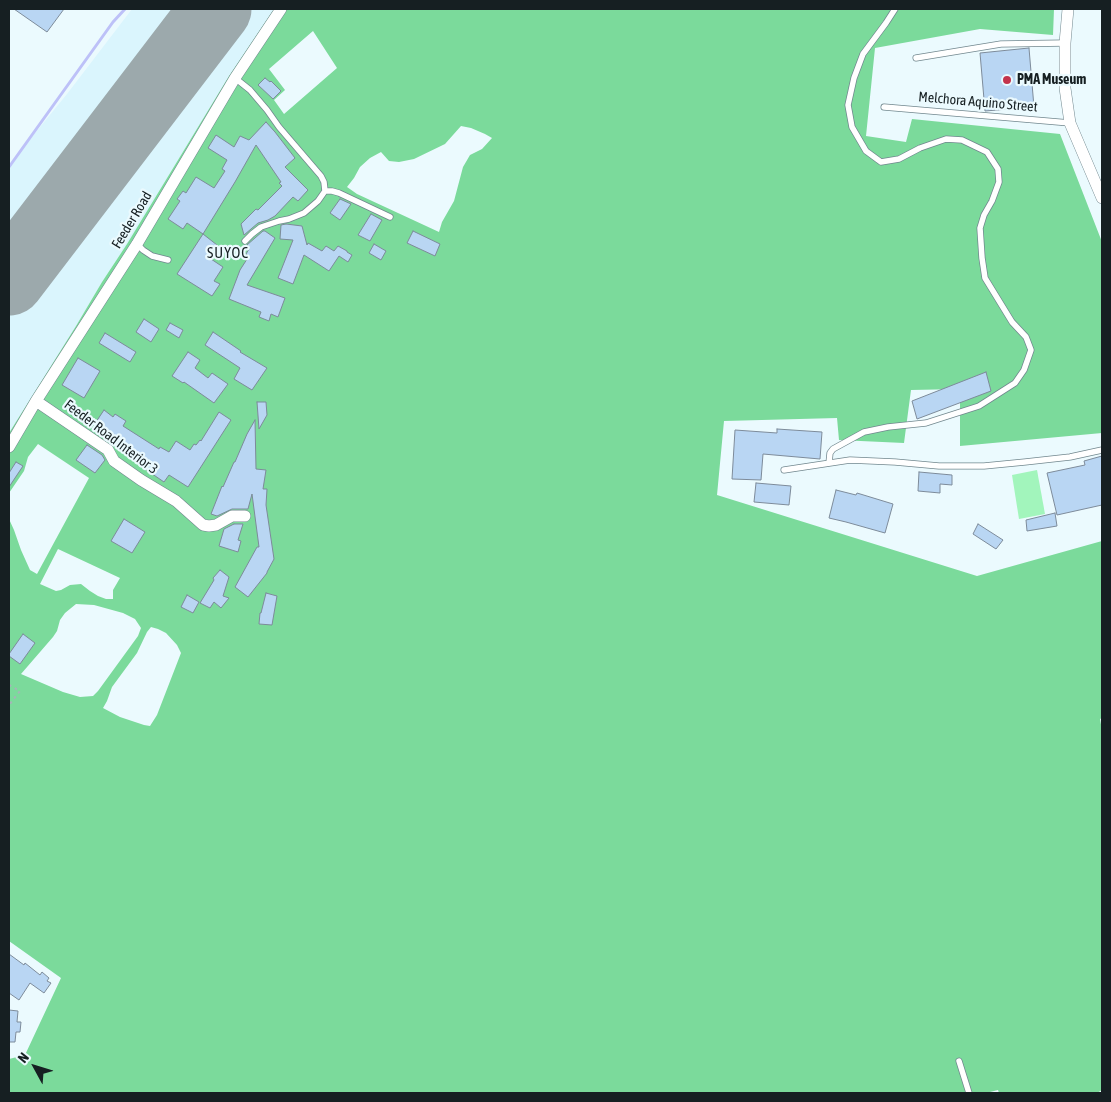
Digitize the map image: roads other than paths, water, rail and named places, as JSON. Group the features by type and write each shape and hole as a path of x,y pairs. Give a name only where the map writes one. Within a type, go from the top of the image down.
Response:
{"street":[{"name":"Feeder Road","path":"9,447 36,401 136,244 236,78 281,9"},
{"path":"1068,9 1065,88 1070,123 1102,198"},
{"name":"Feeder Road Interior 3","path":"36,401 108,450 114,461 176,501 203,525 216,525 232,516 245,516"}],"lane":[{"path":"829,463 830,453 833,449 864,432 888,427 926,423 979,406 1015,383 1024,370 1031,350 1026,337 1012,322 985,278 980,228 999,182 998,169 987,152 962,140 946,139 920,148 899,159 881,162 866,151 852,127 848,105 854,78 863,54 894,9"},
{"path":"916,58 1001,44 1066,43"},
{"path":"236,78 250,90 284,133 322,176 325,191 318,201 304,213 261,228 245,241"},
{"name":"Melchora Aquino Street","path":"884,106 1070,123"},
{"path":"325,191 339,193 390,217"},
{"path":"136,244 152,256 168,260"},
{"path":"784,470 850,460 939,466 984,466 1070,457 1102,450"},
{"path":"960,1061 969,1093"}],"waterway":[{"path":"9,167 113,22 125,9"}],"place":[{"name":"PMA Museum","path":"1007,80"}],"district":[{"name":"SUYOC","path":"228,253"}]}
